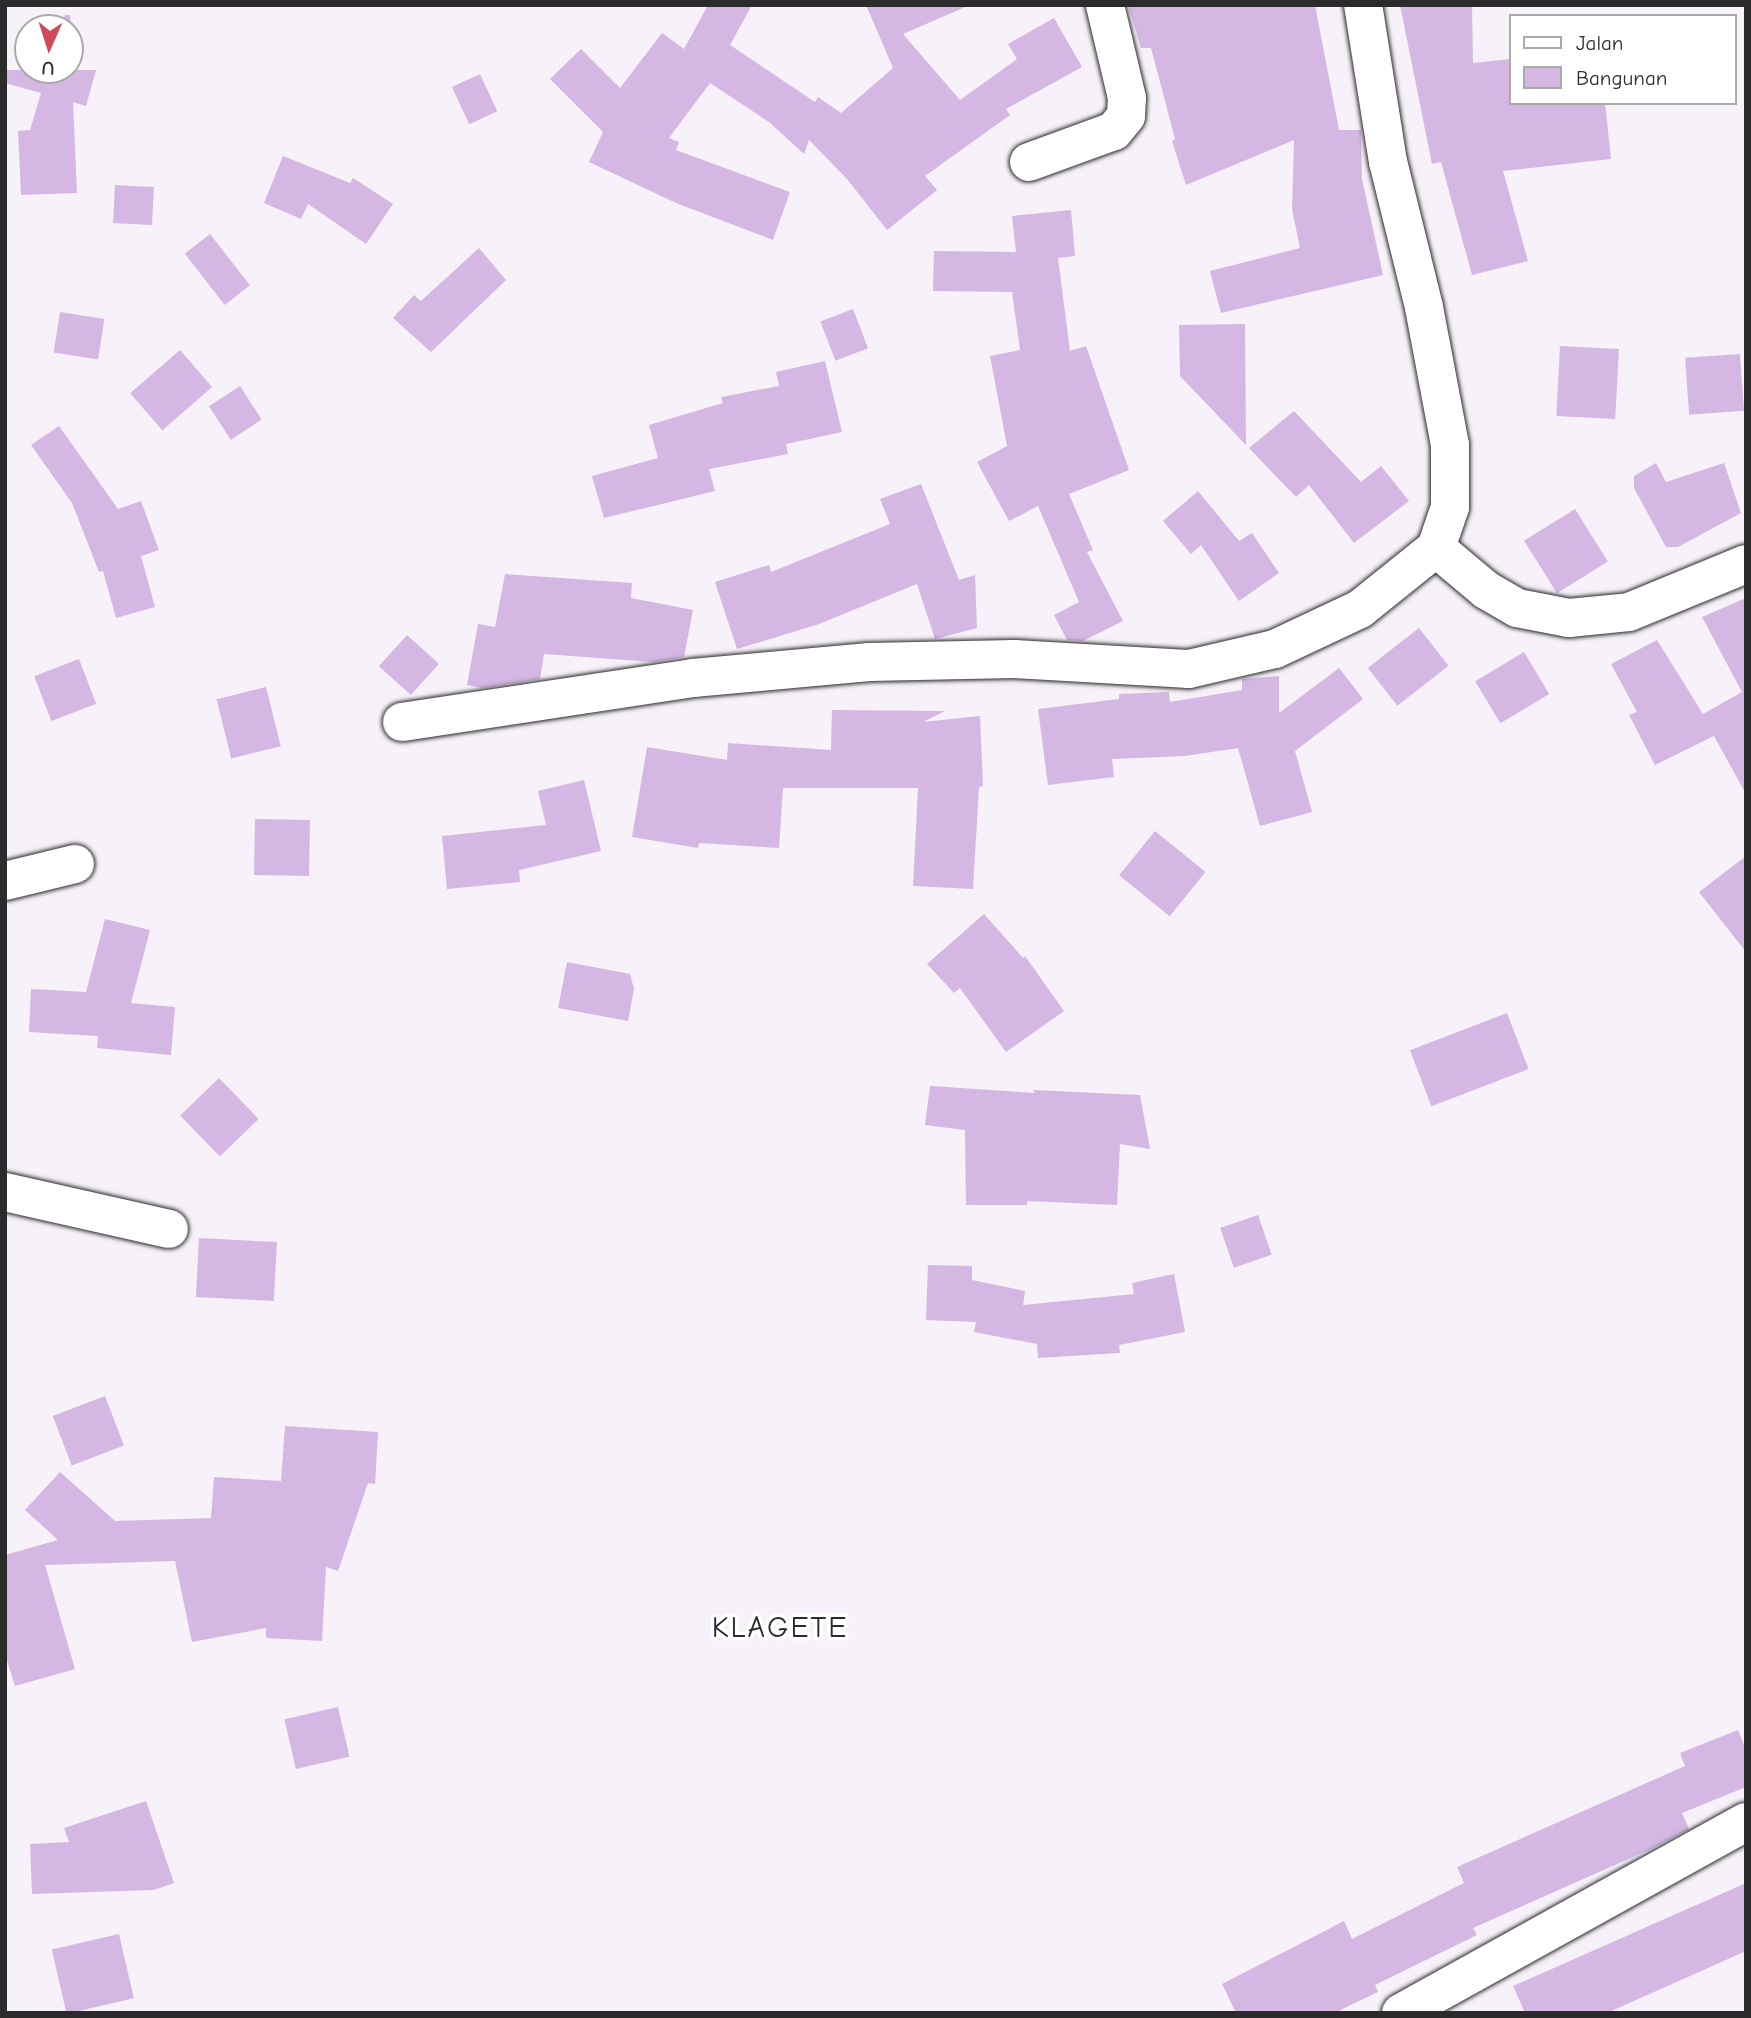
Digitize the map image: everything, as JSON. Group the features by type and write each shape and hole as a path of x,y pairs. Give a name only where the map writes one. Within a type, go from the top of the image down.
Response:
{"street":[{"path":"1028,163 1115,131 1126,116 1127,98 1105,5"},
{"path":"402,722 693,678 869,662 1014,659 1189,669 1275,649 1360,609 1436,548 1450,507 1450,445 1424,307 1388,162 1363,5"},
{"path":"1436,548 1486,590 1517,608 1569,618 1629,612 1746,564"},
{"path":"5,881 75,864"},
{"path":"5,1192 169,1229"},
{"path":"1401,2013 1746,1822"}],"building":[{"path":"708,5 752,5 730,45 815,102 818,97 841,113 893,68 866,5 970,5 903,34 960,100 1017,59 1008,44 1054,18 1082,67 1006,109 1010,115 925,176 937,190 887,230 847,179 809,140 804,154 769,122 710,83 669,138 679,142 676,150 790,192 773,240 676,203 589,162 603,132 550,79 581,49 620,88 662,33 684,49"},
{"path":"1128,5 1315,5 1339,130 1361,130 1362,179 1383,275 1221,313 1210,271 1300,248 1292,209 1294,140 1186,185 1172,141 1175,139 1151,48 1141,48"},
{"path":"1400,5 1472,5 1473,63 1510,59 1510,105 1605,105 1611,159 1503,171 1528,261 1472,275 1441,162 1432,164"},
{"path":"5,70 14,70 14,84 84,84 84,70 96,70 86,106 73,102 77,193 21,195 18,131 30,130 41,93 5,83"},
{"path":"480,74 497,111 469,124 452,87"},
{"path":"283,156 350,183 353,178 393,204 366,244 308,204 301,219 264,203"},
{"path":"115,185 154,187 152,225 113,223"},
{"path":"1071,210 1075,256 1058,258 1070,351 1086,346 1129,470 1069,494 1093,550 1087,552 1123,621 1083,641 1067,640 1054,615 1079,602 1038,506 1009,521 977,462 1007,446 990,356 1020,350 1012,292 933,291 934,251 1016,252 1012,216"},
{"path":"210,234 250,285 225,305 185,254"},
{"path":"479,248 506,280 431,352 393,318 414,295 421,301"},
{"path":"853,309 868,348 835,361 820,322"},
{"path":"60,312 104,319 98,360 54,352"},
{"path":"1245,324 1246,445 1180,376 1179,325"},
{"path":"1560,346 1619,349 1615,419 1556,416"},
{"path":"180,350 212,387 162,430 130,393"},
{"path":"1740,354 1744,411 1689,415 1685,358"},
{"path":"825,361 842,432 786,444 788,454 709,469 715,491 604,518 592,476 658,458 649,425 723,403 721,397 779,386 776,372"},
{"path":"240,386 262,420 231,440 209,406"},
{"path":"1294,411 1361,482 1381,466 1409,501 1354,543 1309,485 1296,497 1249,448"},
{"path":"59,426 118,509 141,501 159,550 141,556 155,607 116,618 103,571 99,572 72,503 31,445"},
{"path":"1656,463 1666,482 1724,463 1741,513 1678,547 1666,547 1634,488 1634,476"},
{"path":"921,484 959,580 975,575 977,628 935,639 917,584 819,624 737,649 715,582 769,565 771,572 890,524 880,499"},
{"path":"1198,491 1239,541 1252,533 1279,573 1239,601 1201,545 1191,554 1163,521"},
{"path":"1575,509 1608,562 1557,593 1524,541"},
{"path":"505,574 632,583 631,598 693,610 684,657 653,662 544,654 540,679 482,688 467,685 478,624 495,627"},
{"path":"1746,598 1746,794 1714,736 1655,765 1629,715 1637,712 1611,664 1657,640 1703,714 1742,692 1702,617"},
{"path":"1419,628 1449,666 1397,706 1368,668"},
{"path":"407,635 439,664 411,695 379,666"},
{"path":"1524,652 1549,694 1500,723 1475,681"},
{"path":"79,659 96,704 51,721 34,676"},
{"path":"1339,668 1363,699 1295,751 1312,812 1260,826 1238,748 1185,756 1112,759 1114,777 1048,785 1038,709 1119,699 1119,694 1169,692 1170,702 1242,690 1242,679 1279,676 1279,713"},
{"path":"266,687 281,746 231,759 217,699"},
{"path":"832,710 945,711 923,722 980,716 983,786 979,787 973,889 913,886 918,788 783,788 779,848 699,843 698,848 632,837 647,747 727,760 728,743 831,750"},
{"path":"584,780 601,851 519,870 520,882 447,889 442,836 546,825 538,791"},
{"path":"255,819 310,820 309,876 254,875"},
{"path":"1155,831 1206,872 1170,916 1119,875"},
{"path":"1746,856 1746,952 1699,892"},
{"path":"984,914 1023,958 1025,956 1064,1011 1006,1052 960,988 954,993 927,964"},
{"path":"105,919 150,930 131,1003 175,1007 171,1055 97,1048 98,1036 29,1032 31,989 86,992"},
{"path":"567,962 630,974 634,989 628,1021 558,1008"},
{"path":"1507,1013 1529,1069 1431,1106 1410,1050"},
{"path":"219,1078 259,1119 220,1157 180,1116"},
{"path":"930,1086 1035,1093 1033,1090 1140,1095 1150,1149 1120,1144 1117,1205 1027,1201 1027,1205 966,1205 965,1130 925,1125"},
{"path":"1258,1215 1272,1255 1234,1268 1220,1228"},
{"path":"199,1238 277,1242 274,1301 196,1297"},
{"path":"928,1265 972,1266 972,1280 1025,1291 1023,1305 1134,1294 1132,1283 1174,1274 1185,1332 1119,1345 1120,1353 1038,1358 1037,1344 974,1332 976,1322 926,1320"},
{"path":"105,1396 124,1445 72,1466 53,1416"},
{"path":"285,1426 378,1432 375,1484 368,1483 338,1571 326,1567 322,1641 266,1638 266,1628 192,1642 175,1561 45,1565 75,1669 15,1686 5,1654 5,1555 58,1540 25,1510 60,1472 115,1521 211,1518 214,1477 281,1481"},
{"path":"338,1707 349,1757 296,1769 284,1719"},
{"path":"1738,1730 1746,1750 1746,1787 1682,1813 1689,1829 1651,1849 1473,1928 1477,1935 1375,1985 1378,1992 1334,2013 1236,2013 1222,1984 1344,1921 1352,1939 1464,1883 1457,1867 1685,1766 1680,1753"},
{"path":"146,1801 174,1883 154,1890 32,1894 30,1844 69,1842 64,1828"},
{"path":"1746,1883 1746,1951 1607,2013 1525,2013 1513,1986"},
{"path":"119,1934 134,1998 66,2013 52,1950"}],"district":[{"name":"KLAGETE","path":"780,1628"}]}
